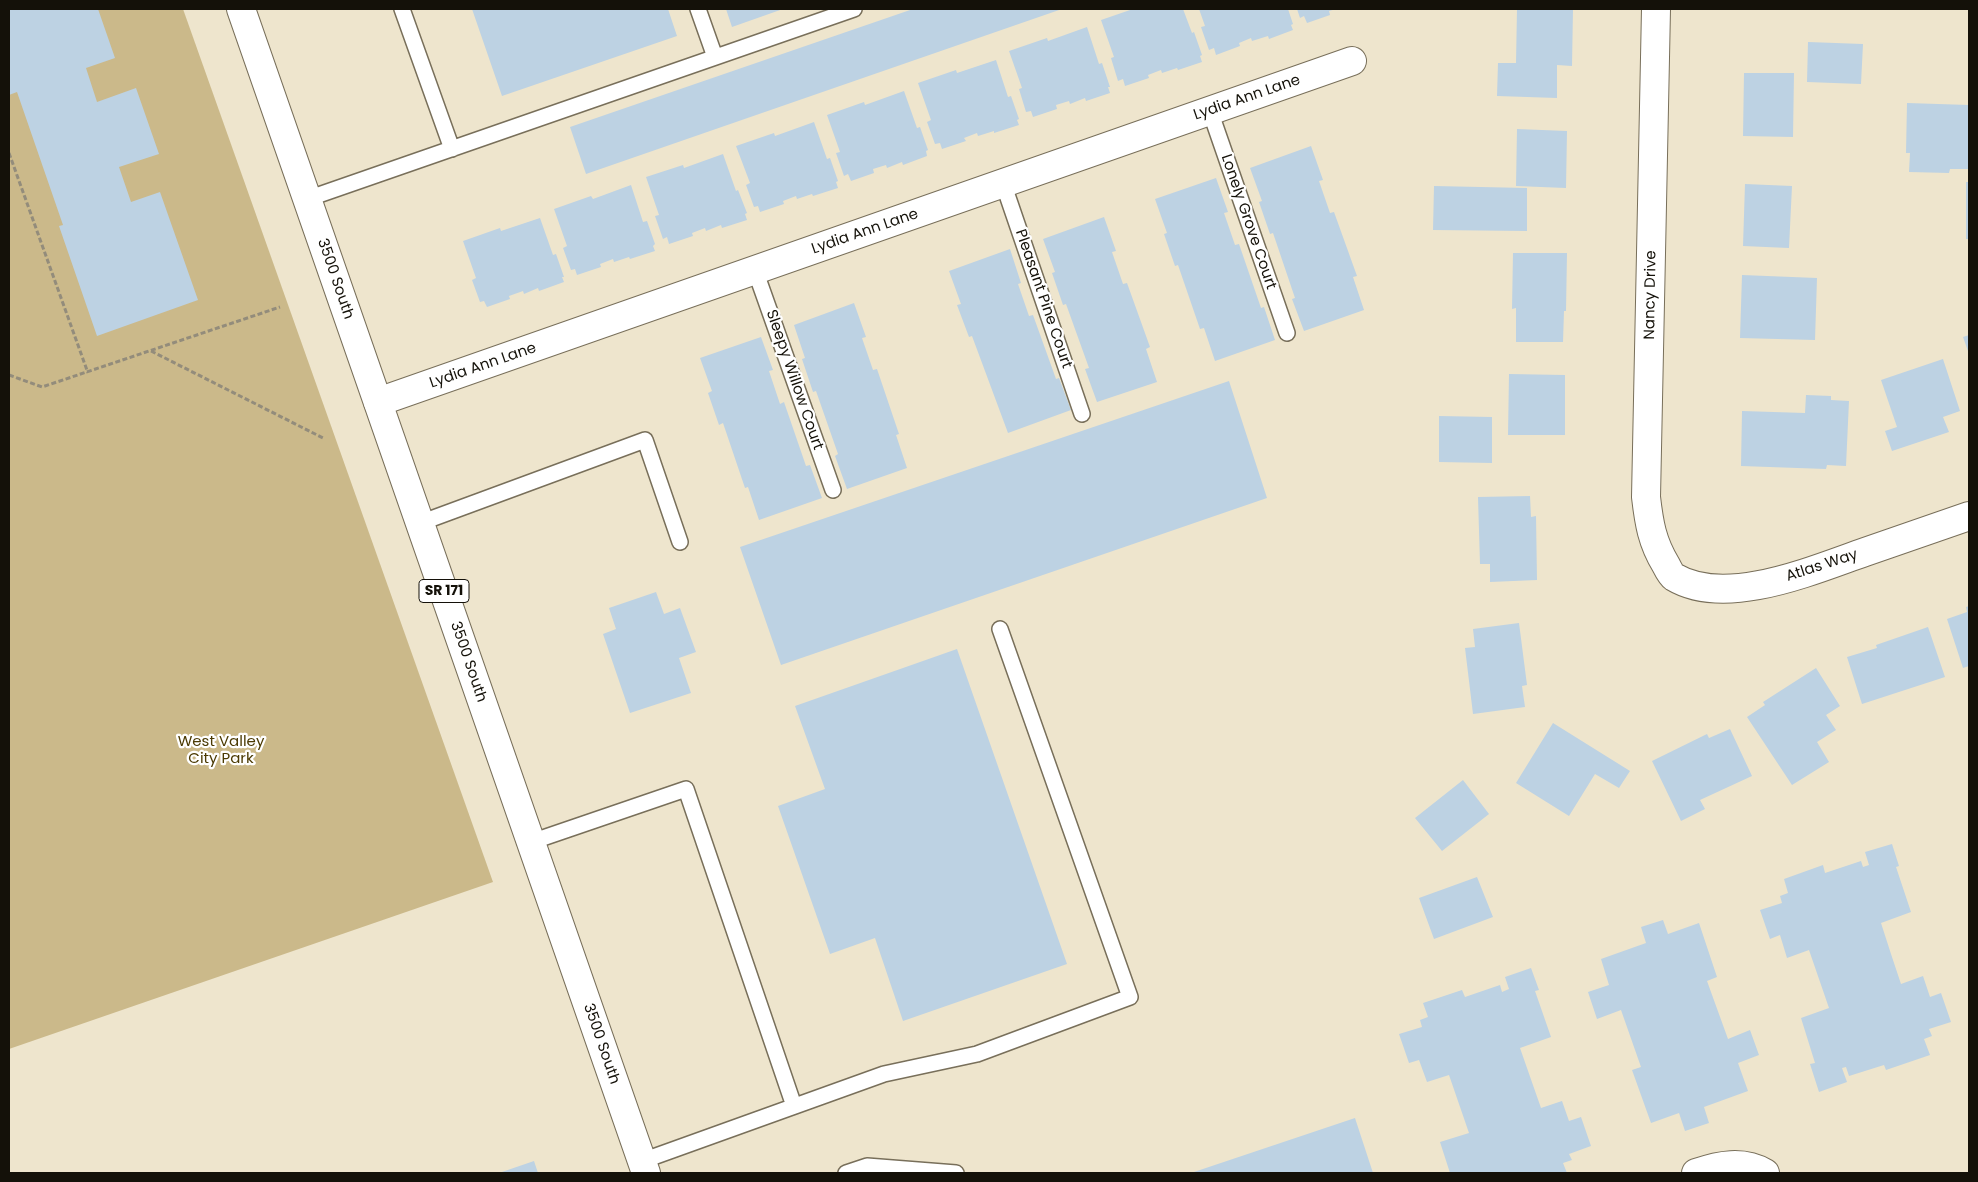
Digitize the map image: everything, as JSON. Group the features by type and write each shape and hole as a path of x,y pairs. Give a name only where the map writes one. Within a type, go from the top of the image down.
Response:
{"street":[{"name":"3500 South","path":"241,9 644,1167"},
{"name":"Nancy Drive","path":"1656,9 1646,496 1649,527 1658,552 1673,576"},
{"name":"Lydia Ann Lane","path":"378,402 1352,61"},
{"name":"Atlas Way","path":"1673,576 1696,586 1726,589 1757,586 1799,575 1969,516"},
{"path":"1696,1173 1714,1167 1739,1164 1765,1173"}],"lane":[{"path":"402,9 452,149"},
{"path":"698,9 715,57"},
{"path":"307,199 854,9"},
{"name":"Lonely Grove Court","path":"1210,111 1287,333"},
{"name":"Pleasant Pine Court","path":"1003,183 1082,414"},
{"name":"Sleepy Willow Court","path":"755,270 833,490"},
{"path":"420,523 645,440 680,542"},
{"path":"644,1167 794,1106 884,1074 977,1054 1130,997 1000,629"},
{"path":"531,842 686,789 794,1106"},
{"path":"846,1173 867,1166 956,1173"}],"path":[{"path":"9,153 88,373"},
{"path":"9,375 42,387 280,307"},
{"path":"152,351 325,439"}],"green space":[{"name":"West Valley City Park","path":"9,9 183,9 493,882 9,1049"}],"building":[{"path":"9,9 98,9 115,58 86,68 97,102 136,88 159,154 119,167 131,202 160,192 198,300 97,336 59,226 63,225 17,92 9,95"},
{"path":"472,9 668,9 677,36 502,96"},
{"path":"726,9 783,9 732,27"},
{"path":"913,9 1062,9 586,174 570,127"},
{"path":"1133,9 1183,9 1192,33 1194,32 1202,55 1200,56 1202,62 1178,70 1177,68 1162,73 1161,70 1148,75 1149,78 1125,86 1123,79 1118,81 1111,58 1114,57 1101,20"},
{"path":"1199,9 1288,9 1293,30 1269,39 1268,36 1252,41 1251,38 1239,43 1240,46 1216,55 1214,48 1209,50 1201,27 1205,26"},
{"path":"1297,9 1336,9 1329,11 1330,15 1307,23 1304,16 1300,18"},
{"path":"1517,9 1573,9 1572,66 1557,65 1557,98 1497,96 1498,63 1516,63"},
{"path":"1087,27 1099,64 1102,63 1110,87 1108,87 1110,93 1086,101 1085,98 1070,104 1069,101 1056,105 1057,109 1033,117 1031,111 1026,112 1019,89 1022,88 1009,51 1047,38 1048,41"},
{"path":"1808,42 1863,44 1861,84 1807,82"},
{"path":"996,60 1008,97 1011,96 1019,119 1017,120 1019,125 994,133 994,131 978,136 977,133 964,138 966,141 942,149 940,143 935,144 927,122 931,120 918,83 956,70 957,73"},
{"path":"1744,73 1794,73 1793,137 1743,136"},
{"path":"904,91 917,128 920,127 928,150 926,151 927,156 903,165 902,162 887,168 886,165 873,169 874,173 851,181 848,174 844,176 836,153 840,152 827,115 864,102 865,105"},
{"path":"1907,103 1969,105 1969,169 1950,169 1949,173 1909,172 1910,153 1906,153"},
{"path":"814,122 827,159 830,158 838,181 836,182 838,188 813,196 812,194 797,199 796,196 783,201 784,204 760,212 758,206 754,207 746,185 750,183 736,146 774,133 775,136"},
{"path":"1517,129 1567,131 1566,188 1516,186"},
{"path":"1311,146 1323,180 1319,181 1330,213 1334,212 1357,276 1353,277 1364,310 1304,331 1292,299 1295,298 1273,233 1270,234 1259,202 1262,201 1250,168"},
{"path":"723,154 736,191 738,190 747,213 745,214 747,220 722,228 721,225 706,231 705,228 692,233 693,236 669,244 667,237 663,239 655,216 659,215 646,177 683,165 684,168"},
{"path":"1216,178 1228,212 1224,213 1235,245 1239,244 1261,308 1264,307 1275,340 1215,361 1204,328 1200,329 1178,265 1175,266 1164,234 1167,233 1155,199"},
{"path":"1966,182 1969,182 1969,239 1966,239"},
{"path":"1745,184 1792,186 1789,248 1743,246"},
{"path":"631,185 643,222 647,221 655,244 653,246 655,251 630,259 629,257 614,262 613,259 600,264 601,267 577,275 575,269 571,270 563,248 567,246 554,209 591,196 593,199"},
{"path":"1434,186 1527,188 1527,231 1433,230"},
{"path":"1104,217 1116,251 1112,252 1123,284 1127,283 1150,347 1146,349 1157,382 1097,402 1085,369 1089,368 1066,304 1063,305 1052,273 1055,272 1043,239"},
{"path":"540,218 553,255 556,254 564,282 539,291 538,288 524,294 523,291 509,296 510,299 487,307 484,301 480,302 472,280 476,278 463,241 500,228 501,231"},
{"path":"1010,249 1021,283 1018,284 1029,316 1033,315 1056,379 1059,378 1071,410 1008,433 972,336 969,337 957,305 961,304 949,271"},
{"path":"1513,253 1567,253 1566,311 1564,311 1563,342 1516,342 1516,308 1512,309"},
{"path":"1742,275 1817,278 1815,340 1740,338"},
{"path":"854,303 866,337 862,338 873,370 877,369 899,434 896,435 907,468 847,489 835,456 838,454 816,391 813,392 802,359 805,358 794,325"},
{"path":"1969,335 1969,354 1963,337"},
{"path":"761,337 773,370 769,371 780,404 784,402 806,466 810,465 822,498 759,520 748,487 745,488 723,423 719,425 708,393 712,391 700,358"},
{"path":"1943,359 1960,411 1943,417 1949,432 1892,451 1885,431 1897,427 1881,380"},
{"path":"1509,374 1565,375 1565,435 1508,435"},
{"path":"1229,381 1267,498 781,665 740,547"},
{"path":"1806,395 1831,396 1831,400 1849,401 1846,466 1827,465 1826,469 1741,466 1742,411 1805,413"},
{"path":"1439,416 1492,417 1492,463 1439,462"},
{"path":"1530,496 1531,517 1536,516 1537,580 1490,582 1490,564 1480,564 1478,497"},
{"path":"656,592 664,614 680,608 696,652 679,658 691,693 630,713 603,634 616,629 609,608"},
{"path":"1969,606 1969,666 1963,668 1947,619 1967,612 1966,607"},
{"path":"1519,623 1527,685 1522,686 1525,707 1473,714 1465,648 1475,647 1473,629"},
{"path":"1928,627 1945,677 1862,704 1847,657 1877,648 1876,645"},
{"path":"957,649 1067,964 903,1021 875,938 830,954 778,806 825,789 795,706"},
{"path":"1816,668 1840,706 1826,715 1836,730 1817,742 1829,762 1792,785 1747,717 1765,705 1763,702"},
{"path":"1553,723 1630,771 1619,788 1595,774 1569,816 1516,783"},
{"path":"1730,729 1752,776 1700,800 1705,809 1681,821 1652,761 1707,734 1709,738"},
{"path":"1463,780 1489,814 1442,851 1415,818"},
{"path":"1892,844 1899,866 1896,867 1911,912 1881,923 1891,954 1901,984 1923,976 1930,997 1941,993 1951,1022 1929,1029 1932,1036 1924,1039 1930,1055 1886,1070 1884,1065 1849,1076 1846,1067 1842,1068 1847,1082 1819,1092 1810,1064 1815,1063 1801,1018 1829,1008 1809,950 1787,958 1780,935 1770,939 1760,910 1782,903 1780,896 1788,893 1784,879 1823,865 1825,873 1861,861 1863,867 1869,865 1865,852"},
{"path":"1477,877 1493,917 1434,939 1419,898"},
{"path":"1663,920 1668,934 1699,923 1717,977 1707,981 1728,1039 1750,1030 1759,1055 1738,1063 1748,1091 1704,1107 1709,1123 1685,1131 1679,1113 1651,1123 1632,1070 1641,1067 1621,1010 1597,1019 1588,992 1609,985 1601,959 1646,943 1641,927"},
{"path":"1531,968 1539,990 1535,991 1551,1037 1520,1048 1541,1108 1562,1101 1569,1121 1581,1117 1591,1146 1569,1154 1572,1160 1563,1163 1567,1173 1450,1173 1440,1142 1469,1133 1449,1075 1427,1082 1419,1060 1409,1063 1399,1034 1422,1027 1420,1020 1428,1017 1423,1003 1462,990 1465,997 1500,985 1502,992 1509,989 1505,977"},
{"path":"1355,1118 1373,1173 1191,1173"},
{"path":"534,1161 538,1173 499,1173"}]}
